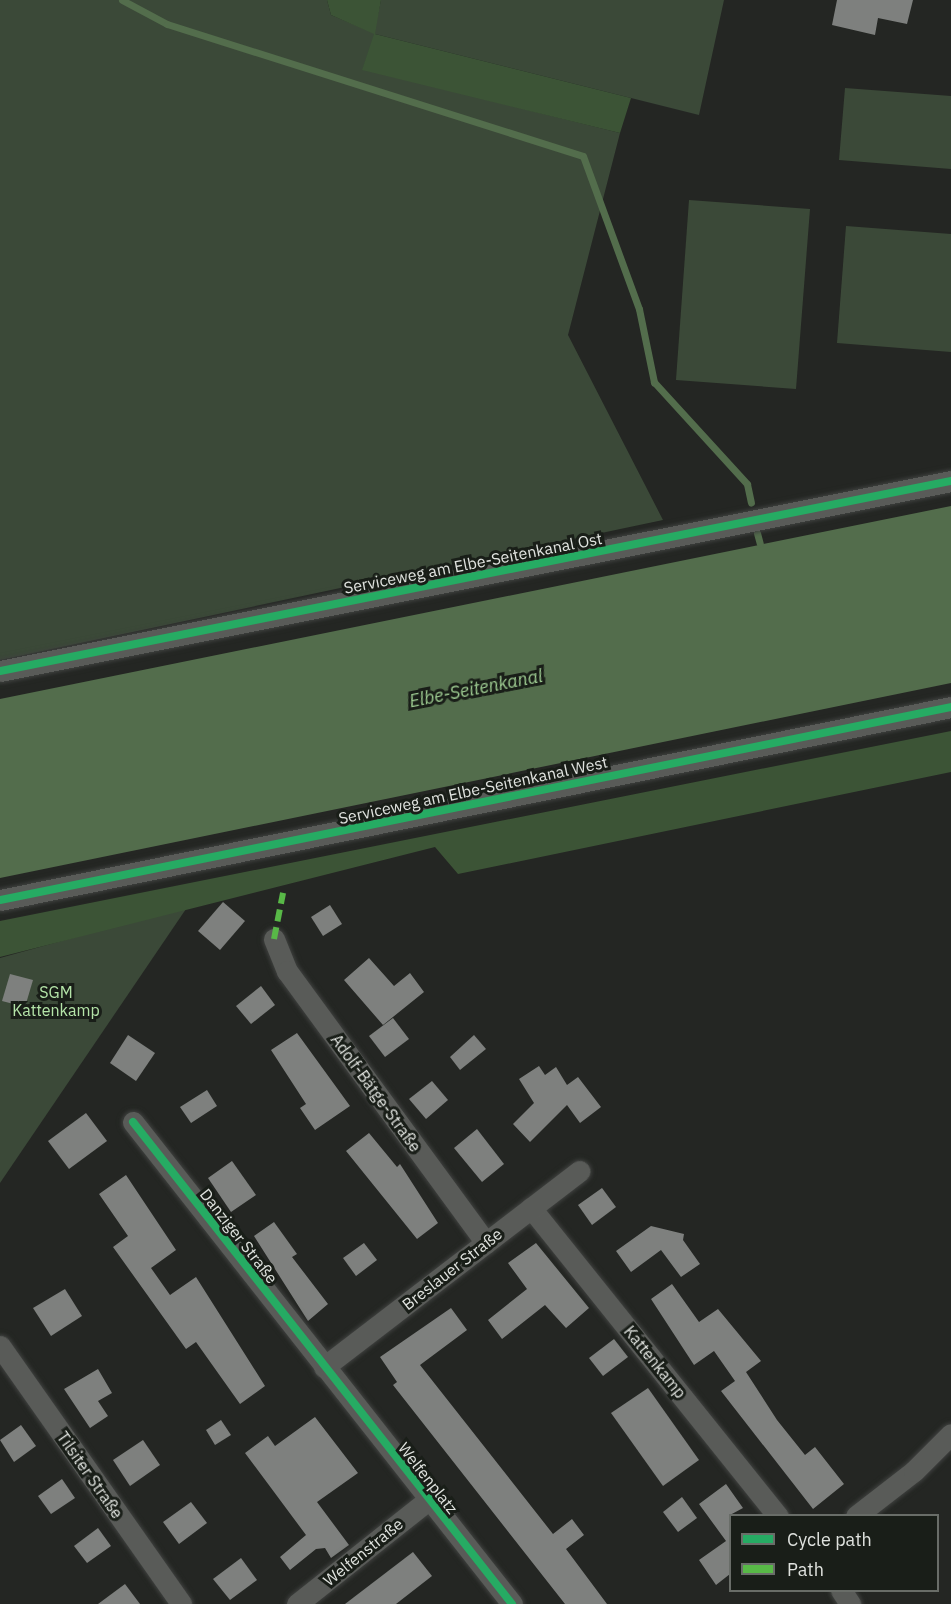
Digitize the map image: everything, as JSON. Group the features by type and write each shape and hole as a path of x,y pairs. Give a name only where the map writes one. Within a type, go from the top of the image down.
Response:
{"street":[{"name":"Serviceweg am Elbe-Seitenkanal Ost","path":"0,671 951,481"},
{"name":"Serviceweg am Elbe-Seitenkanal West","path":"0,900 951,707"},
{"name":"Adolf-Bätge-Straße","path":"274,939 287,971 486,1243"},
{"name":"Danziger Straße","path":"133,1122 324,1367"},
{"name":"Breslauer Straße","path":"324,1367 579,1171"},
{"name":"Kattenkamp","path":"531,1208 777,1514"},
{"name":"Tilsiter Straße","path":"0,1346 181,1604"},
{"name":"Welfenplatz","path":"324,1367 512,1604"},
{"path":"857,1514 915,1471 951,1434"},
{"name":"Welfenstraße","path":"297,1604 428,1500"}],"green space":[{"path":"0,0 327,0 331,15 374,33 381,0 724,0 699,115 375,34 363,69 620,133 568,335 663,520 0,660"},
{"path":"845,88 951,96 951,169 839,160"},
{"path":"689,200 810,209 796,389 676,380"},
{"path":"846,226 951,234 951,352 837,343"},
{"name":"SGM Kattenkamp","path":"188,906 0,1183 0,958"}],"shaded area":[{"path":"327,0 381,0 375,34 631,98 620,133 362,70 374,34 331,15"},
{"path":"951,731 951,772 458,874 435,847 0,957 0,921"}],"water":[{"name":"Elbe-Seitenkanal","path":"951,506 951,683 0,878 0,699"}],"building":[{"path":"837,0 913,0 907,24 878,18 875,35 832,25"},
{"path":"223,902 245,921 220,950 198,931"},
{"path":"330,905 342,924 323,936 311,917"},
{"path":"369,958 394,986 410,973 424,992 383,1025 344,980"},
{"path":"10,974 33,980 25,1007 2,1001"},
{"path":"261,986 275,1005 251,1024 236,1006"},
{"path":"393,1018 409,1039 385,1057 369,1036"},
{"path":"297,1033 350,1106 315,1130 300,1108 306,1104 271,1050"},
{"path":"128,1035 155,1053 136,1081 110,1063"},
{"path":"474,1035 486,1049 460,1070 450,1057"},
{"path":"539,1066 545,1075 556,1067 567,1085 578,1077 601,1107 580,1123 567,1105 530,1142 513,1124 534,1103 519,1079"},
{"path":"432,1081 448,1100 426,1119 409,1099"},
{"path":"207,1090 217,1106 191,1123 180,1107"},
{"path":"86,1113 107,1141 69,1169 48,1141"},
{"path":"477,1129 504,1164 482,1182 454,1148"},
{"path":"369,1133 397,1167 400,1164 438,1223 417,1239 346,1151"},
{"path":"232,1161 256,1195 231,1212 208,1178"},
{"path":"126,1175 176,1250 151,1268 170,1295 196,1277 265,1386 240,1404 196,1342 186,1349 113,1247 128,1236 99,1194"},
{"path":"602,1188 616,1207 592,1225 578,1205"},
{"path":"274,1222 297,1254 292,1257 328,1304 308,1321 254,1236"},
{"path":"651,1226 684,1234 683,1240 700,1264 681,1277 661,1250 631,1272 616,1251"},
{"path":"364,1243 377,1260 356,1276 343,1258"},
{"path":"536,1243 589,1308 566,1328 545,1305 502,1339 488,1320 527,1289 508,1263"},
{"path":"672,1284 699,1322 718,1309 761,1361 746,1372 777,1420 805,1455 815,1447 844,1484 813,1509 721,1391 735,1381 714,1351 694,1365 651,1299"},
{"path":"65,1289 82,1316 51,1336 33,1308"},
{"path":"451,1308 467,1330 420,1365 553,1534 572,1519 584,1535 566,1549 607,1604 565,1604 393,1385 397,1382 380,1357"},
{"path":"614,1339 628,1357 603,1376 589,1358"},
{"path":"98,1369 112,1393 98,1401 108,1416 90,1428 64,1389"},
{"path":"648,1388 699,1460 663,1486 611,1413"},
{"path":"315,1417 358,1473 317,1502 349,1545 331,1558 325,1548 316,1549 290,1570 280,1557 306,1535 245,1453 268,1436 275,1446"},
{"path":"221,1420 231,1435 215,1445 206,1430"},
{"path":"21,1425 36,1446 14,1462 0,1440"},
{"path":"143,1440 160,1465 130,1486 113,1460"},
{"path":"62,1479 75,1498 51,1514 38,1496"},
{"path":"726,1484 743,1508 729,1514 729,1575 716,1585 699,1560 726,1541 699,1504"},
{"path":"682,1497 697,1518 678,1532 663,1512"},
{"path":"191,1502 207,1523 179,1544 163,1522"},
{"path":"98,1528 111,1546 87,1563 74,1546"},
{"path":"413,1552 432,1576 396,1604 345,1604"},
{"path":"241,1558 257,1580 230,1600 213,1579"},
{"path":"125,1584 140,1604 98,1604"}],"waterway":[{"path":"122,0 167,24 583,156 639,309 654,382 747,484 751,503"},
{"path":"757,533 760,544"}],"marked path":[{"path":"274,939 283,893"}],"cycle path":[{"path":"0,671 951,481"},
{"path":"0,900 951,707"},
{"path":"133,1122 512,1604"}]}
